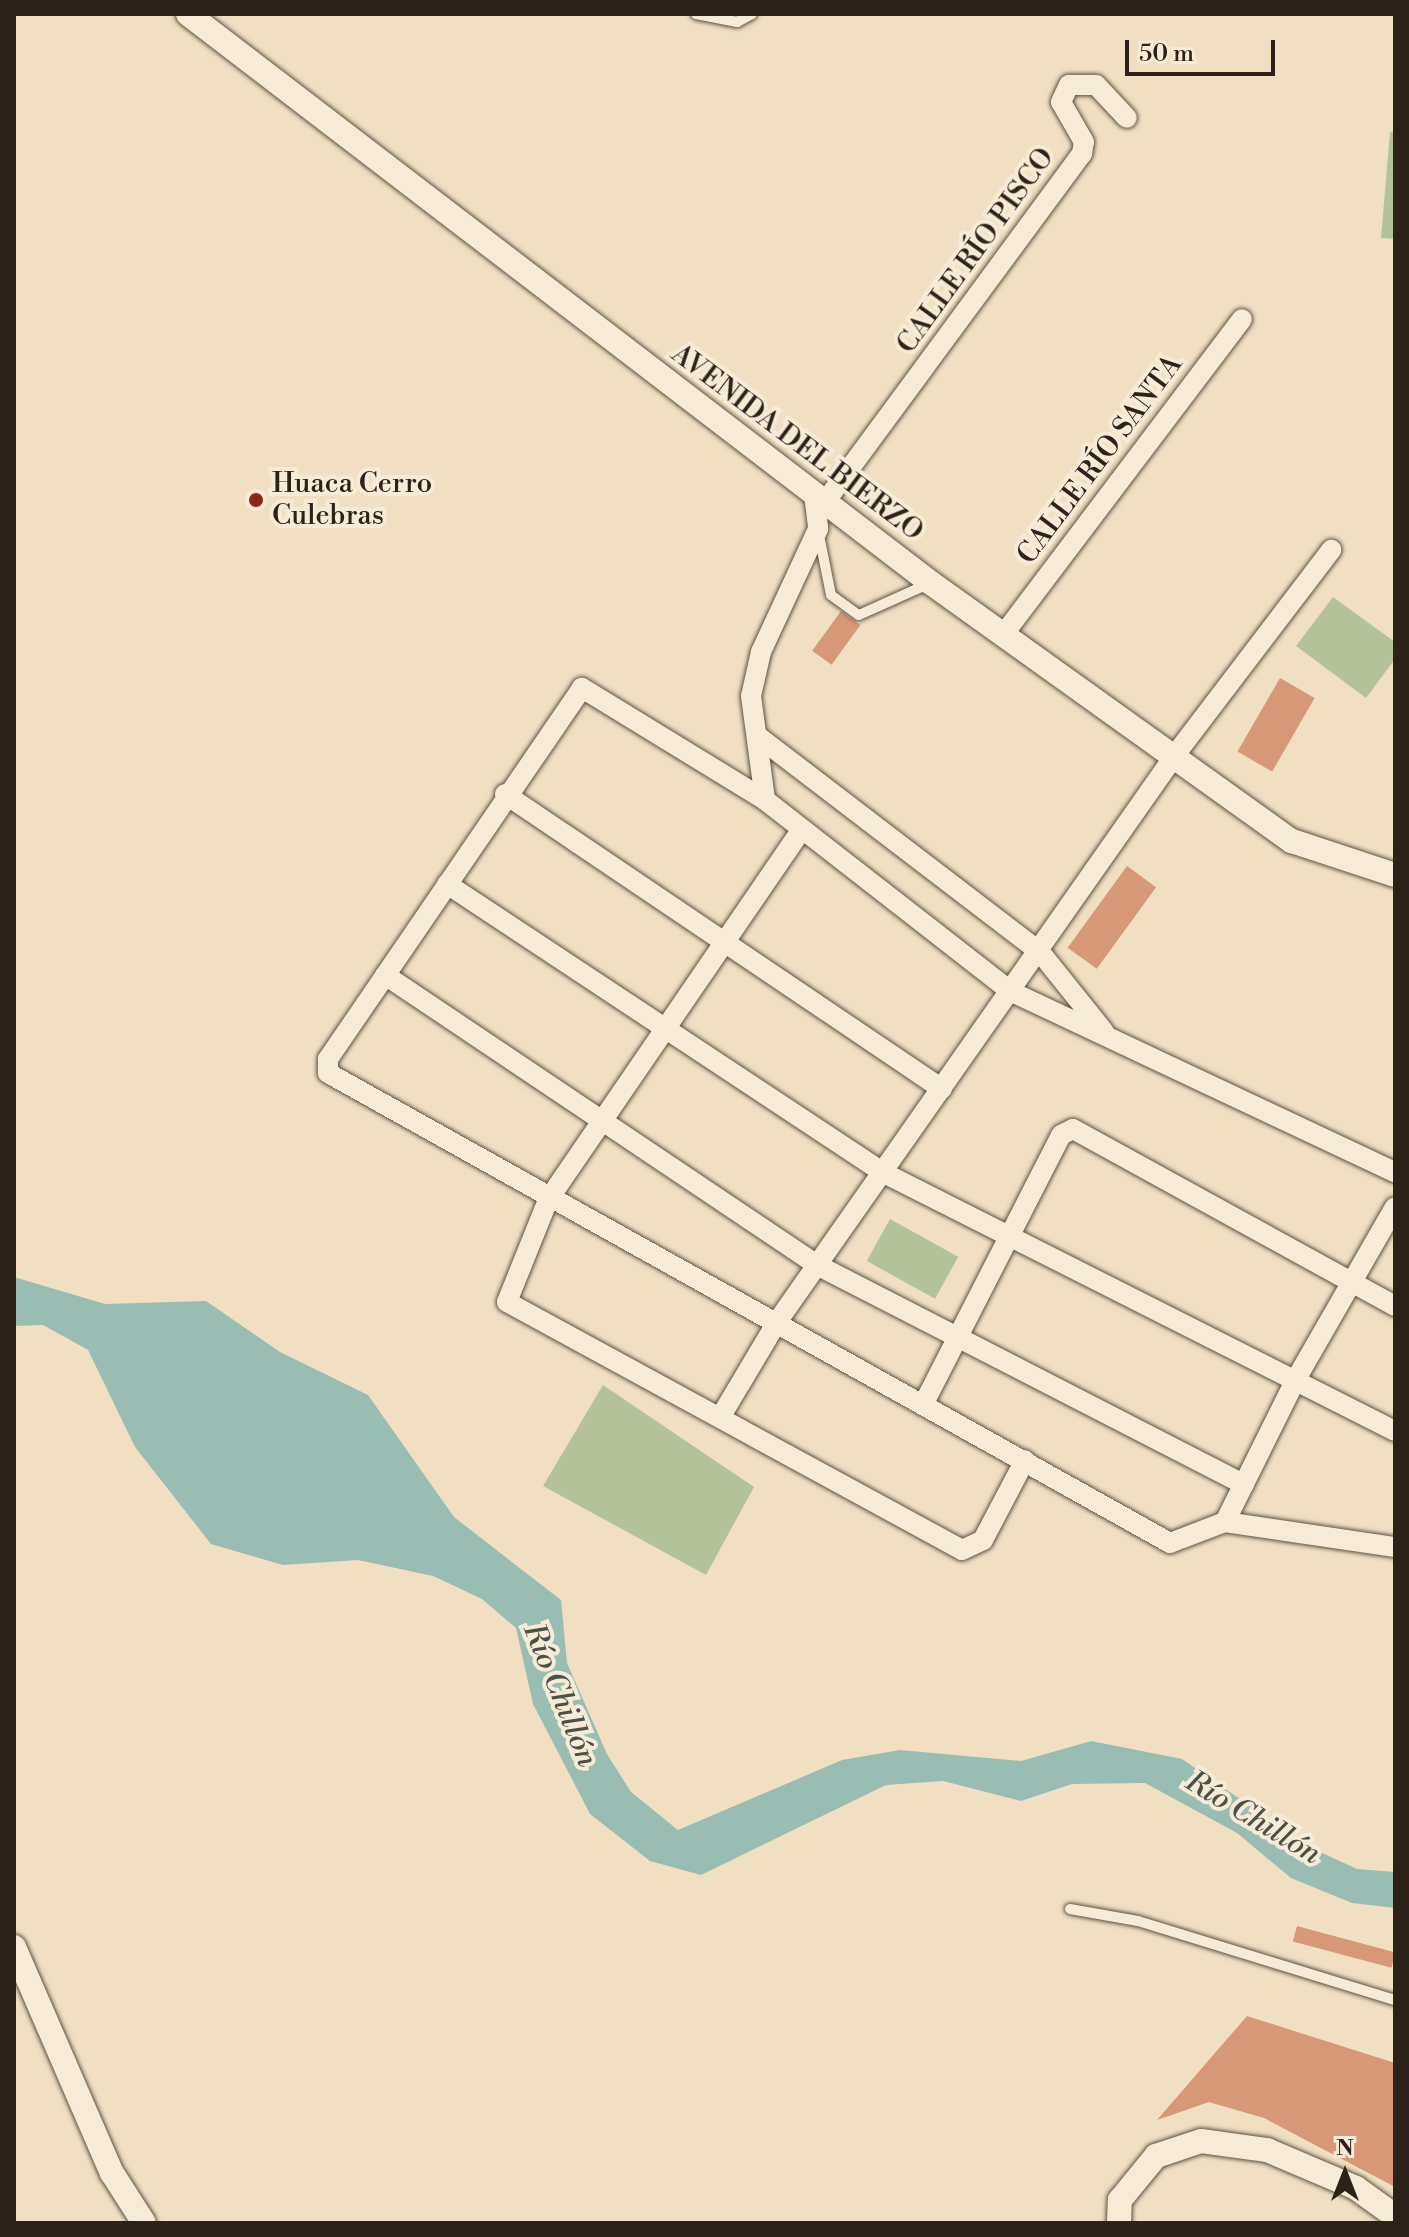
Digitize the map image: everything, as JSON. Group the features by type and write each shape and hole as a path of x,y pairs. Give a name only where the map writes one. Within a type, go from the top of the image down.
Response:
{"street":[{"name":"AVENIDA DEL BIERZO","path":"188,14 819,498 1003,635 1292,841 1395,875"},
{"name":"CALLE RÍO PISCO","path":"819,498 1082,154 1084,142 1061,102 1069,85 1096,85 1127,118"},
{"name":"CALLE RÍO SANTA","path":"1003,635 1242,319"},
{"path":"765,800 760,738 751,696 761,652 818,529 819,498"},
{"path":"721,1416 777,1322 1012,992 1175,755 1331,550"},
{"path":"1395,1172 1105,1033 1012,992 800,832 765,800 582,688 505,794 328,1059 328,1073 548,1200 777,1322 1170,1543 1225,1522 1395,1547"},
{"path":"760,738 1040,952 1105,1033"},
{"path":"505,794 942,1089"},
{"path":"800,832 670,1031 548,1200 507,1302 962,1550 983,1540 1025,1460"},
{"path":"447,884 884,1173 1008,1240 1296,1379 1395,1431"},
{"path":"385,975 817,1265 957,1340 1244,1484"},
{"path":"923,1405 1061,1135 1073,1129 1395,1306"},
{"path":"1225,1522 1296,1379 1395,1207"},
{"path":"14,1947 112,2173 144,2223"},
{"path":"1119,2223 1120,2200 1156,2156 1201,2141 1267,2150 1356,2188 1395,2216"}],"lane":[{"path":"696,14 737,22 752,14"},
{"path":"818,529 831,595 859,615 931,583"},
{"path":"1070,1909 1138,1921 1395,2000"}],"green space":[{"path":"1390,132 1395,133 1395,239 1381,238"},
{"path":"1333,597 1395,642 1395,659 1366,698 1296,646"},
{"path":"890,1219 958,1257 935,1299 867,1261"},
{"path":"603,1385 754,1487 706,1575 543,1486"}],"water":[{"name":"Río Chillón","path":"14,1277 105,1304 206,1301 280,1352 368,1395 454,1517 561,1600 567,1663 607,1754 631,1792 678,1830 842,1760 900,1750 1021,1761 1091,1741 1182,1759 1309,1847 1357,1869 1395,1872 1395,1908 1352,1903 1291,1878 1237,1833 1145,1783 1072,1784 1021,1801 943,1781 886,1785 701,1875 650,1861 590,1814 533,1704 516,1628 482,1599 433,1576 358,1560 283,1565 211,1544 135,1447 88,1350 43,1325 14,1326"}],"building":[{"path":"841,611 860,625 832,665 812,651"},
{"path":"1280,678 1315,698 1272,772 1238,752"},
{"path":"1127,866 1156,887 1097,969 1068,948"},
{"path":"1297,1926 1395,1952 1391,1968 1293,1941"},
{"path":"1247,2016 1395,2063 1395,2187 1264,2118 1209,2102 1157,2120"}],"place":[{"name":"Huaca Cerro Culebras","path":"256,500"}]}
